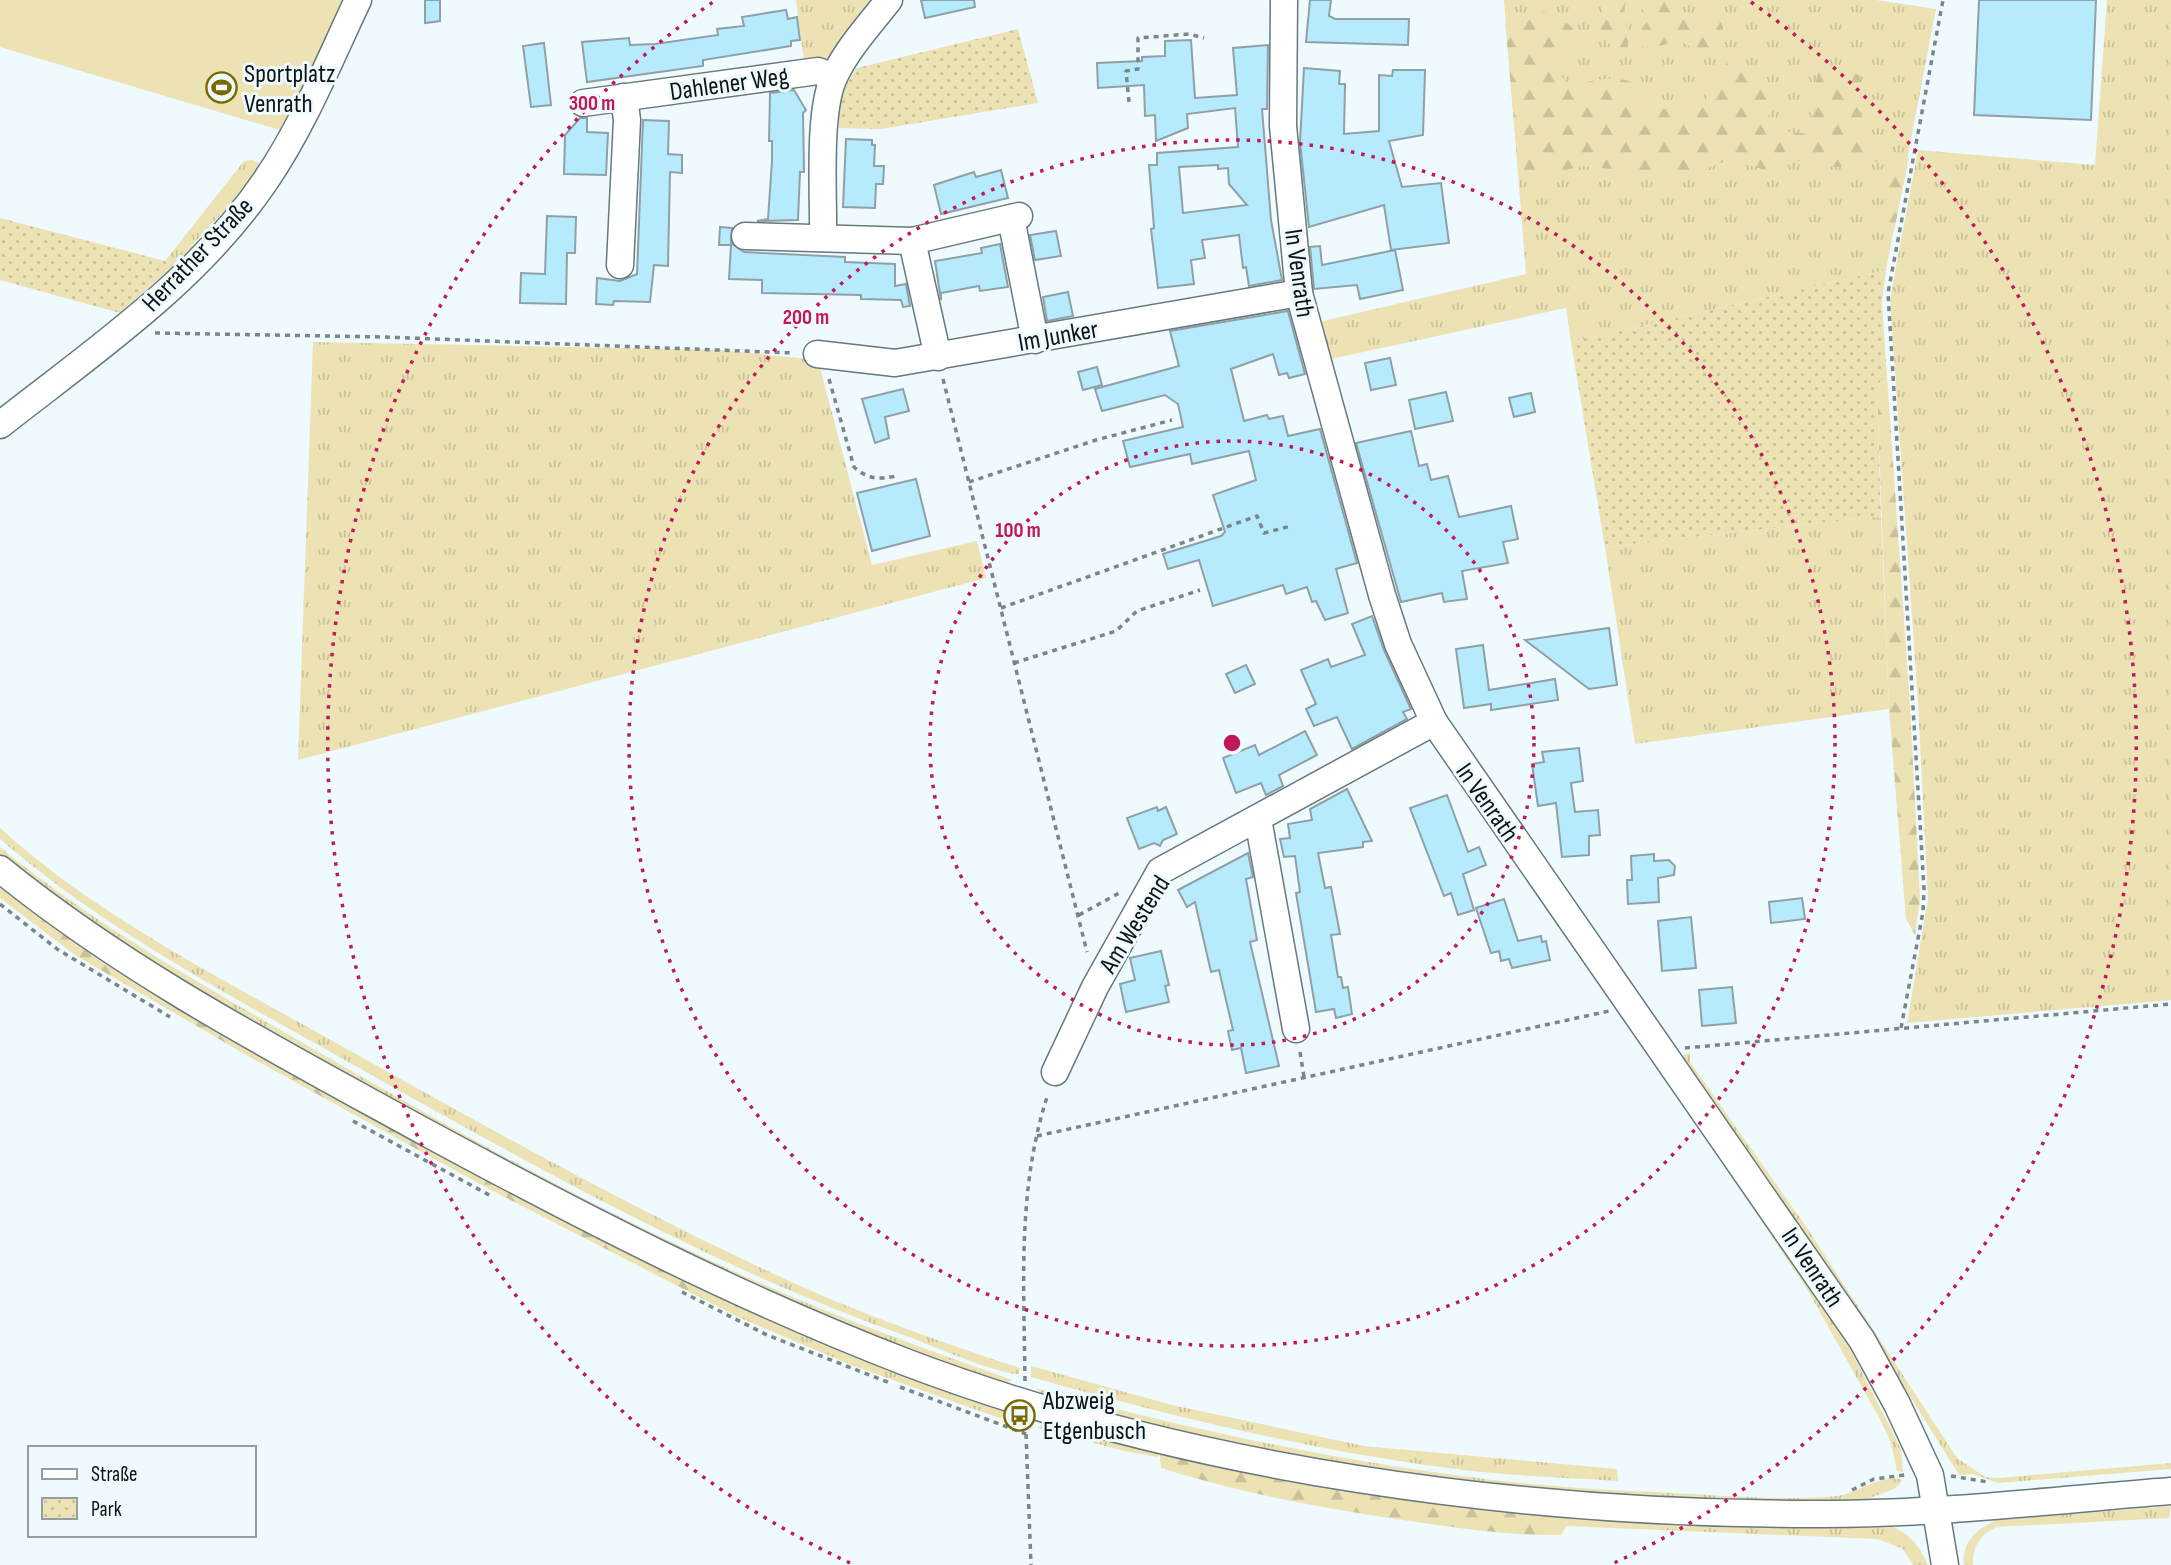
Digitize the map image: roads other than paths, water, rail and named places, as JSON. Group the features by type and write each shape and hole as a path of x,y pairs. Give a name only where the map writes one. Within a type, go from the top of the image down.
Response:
{"street":[{"name":"Herrather Straße","path":"0,425 170,290 232,225 265,181 299,126 358,0"},
{"path":"822,238 826,100 834,77 889,0"},
{"name":"In Venrath","path":"1284,0 1283,126 1299,293 1398,644 1434,722 1862,1340 1930,1475 1945,1565"},
{"name":"Dahlener Weg","path":"583,103 818,71 834,77"},
{"path":"620,265 627,120 624,97"},
{"path":"745,236 912,241 1015,217 1035,340"},
{"path":"912,241 938,357"},
{"name":"Im Junker","path":"822,355 895,363 1299,293"},
{"name":"Am Westend","path":"1055,1072 1095,987 1160,872 1434,722"},
{"path":"1258,819 1296,1029"},
{"path":"0,869 50,910 162,982 345,1088 561,1206 689,1269 811,1324 912,1364 1029,1389 1237,1456 1375,1482 1516,1500 1822,1514 1936,1510 2171,1491"}],"place":[{"name":"Sportplatz Venrath","path":"221,88"},
{"name":"Abzweig Etgenbusch","path":"1020,1415"}]}
